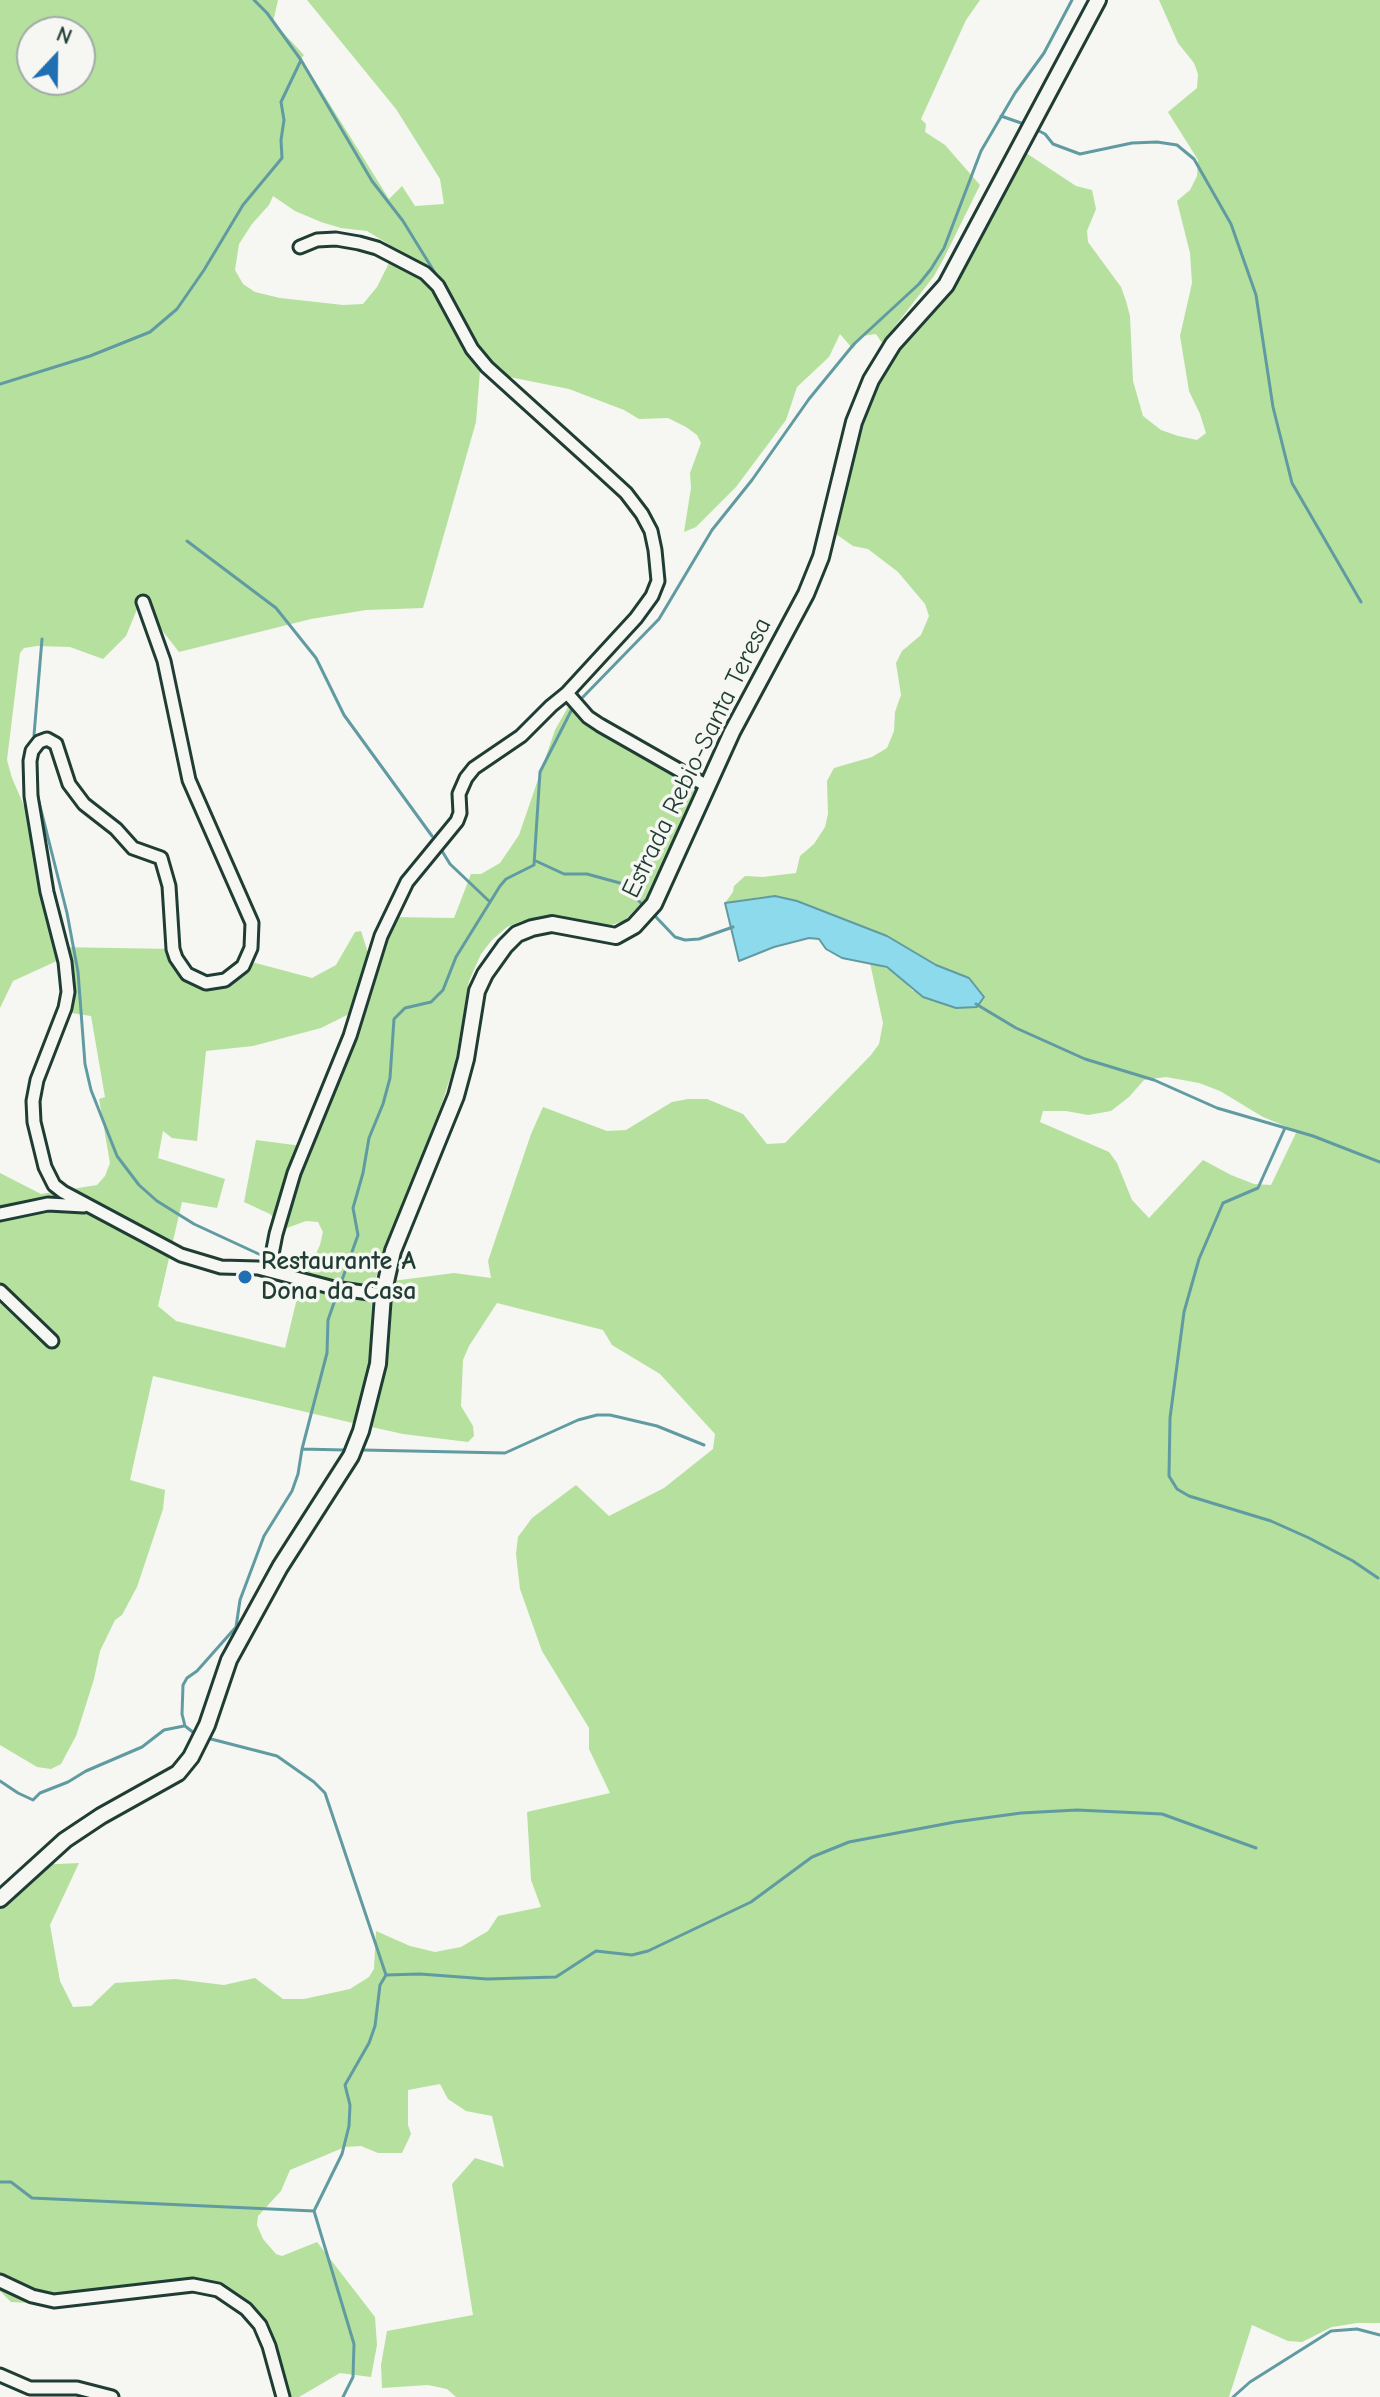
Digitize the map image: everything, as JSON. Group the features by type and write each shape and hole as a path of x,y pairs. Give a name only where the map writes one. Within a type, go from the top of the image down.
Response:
{"street":[{"name":"Estrada Rebio-Santa Teresa","path":"0,1899 65,1840 178,1773 191,1757 207,1725 229,1660 280,1567 351,1456 361,1431 378,1364 383,1295 393,1251 456,1096 466,1059 477,991 494,958 517,934 552,924 616,936 634,926 654,904 732,732 806,594 821,557 854,422 871,380 893,344 946,285 1098,0"},
{"path":"269,1270 294,1173 350,1036 381,936 407,882 457,821 460,813 459,794 466,778 474,768 521,736 609,650 656,589 658,566 651,531 626,493 487,367 472,349 438,286 425,273 377,248 359,243 317,240 300,247"},
{"path":"143,602 164,661 189,780 252,923 251,948 243,966 225,980 206,983 187,974 173,949 169,886 161,858 133,848 116,829 84,804 69,784 56,744 47,739 39,742 32,751 30,761 31,796 47,892 65,962 68,992 65,1008 37,1080 34,1122 50,1179 54,1185 89,1206 164,1247 191,1258 221,1267 269,1270 334,1288 383,1295"},
{"path":"567,693 588,717 600,725 707,786"},
{"path":"0,1214 48,1204 89,1206"},
{"path":"0,1291 52,1341"},
{"path":"0,2281 32,2296 54,2301 193,2285 218,2290 246,2309 260,2325 283,2397"},
{"path":"0,2375 30,2388 77,2388 112,2397"}],"green space":[{"path":"0,0 278,0 273,22 304,55 301,58 389,199 402,186 415,206 444,204 440,179 396,109 307,0 980,0 966,20 921,119 926,124 925,132 945,145 980,185 944,258 934,276 882,343 876,334 862,336 853,349 840,334 829,357 797,387 786,420 736,487 696,527 684,532 691,488 690,473 701,443 697,435 686,427 668,418 639,419 569,389 480,371 476,422 423,608 366,610 311,619 179,652 140,602 126,636 103,659 70,647 37,646 24,648 20,653 7,760 32,824 43,908 55,947 173,949 180,979 200,987 212,986 248,961 312,978 336,965 355,932 361,931 368,953 388,917 454,918 471,874 481,874 500,863 519,835 555,730 568,707 611,737 699,784 659,879 646,899 624,921 608,926 522,921 507,927 481,954 469,981 455,1063 372,1291 371,1351 365,1397 357,1424 153,1376 130,1480 165,1490 163,1509 137,1587 122,1615 115,1620 100,1651 76,1736 61,1764 51,1769 37,1767 0,1745 0,1173 41,1194 97,1185 110,1163 99,1099 105,1097 91,1016 65,1012 59,960 13,981 0,1008","holes":["273,196 295,211 321,222 367,231 390,245 388,265 377,287 363,304 343,305 280,298 255,292 243,284 235,270 239,244","349,1014 302,1146 256,1140 244,1202 270,1214 276,1220 277,1227 284,1229 306,1221 318,1222 323,1232 299,1290 285,1348 176,1321 158,1306 182,1202 217,1208 225,1179 158,1158 163,1131 172,1138 197,1141 206,1051 253,1046 321,1028"]},
{"path":"1159,0 1380,0 1380,2323 1332,2327 1302,2342 1288,2341 1252,2325 1229,2397 456,2397 447,2389 428,2385 382,2388 381,2365 387,2331 473,2315 452,2184 475,2158 504,2167 492,2116 466,2111 448,2099 440,2084 408,2090 411,2134 402,2153 378,2153 361,2146 345,2147 290,2170 281,2191 258,2216 257,2225 263,2239 276,2254 282,2256 317,2242 375,2317 377,2345 371,2377 340,2373 299,2397 278,2397 266,2341 249,2318 204,2292 45,2304 11,2302 0,2291 0,1898 37,1865 79,1863 50,1925 60,1981 73,2007 91,2006 115,1983 175,1979 224,1985 255,1978 283,1999 304,1999 350,1989 369,1977 374,1969 376,1931 410,1946 435,1952 461,1947 488,1931 498,1916 541,1907 531,1880 527,1812 610,1793 589,1749 589,1728 542,1651 520,1589 516,1554 518,1537 532,1518 576,1485 609,1516 664,1488 713,1449 715,1434 660,1374 612,1345 603,1330 497,1303 463,1360 461,1406 473,1426 474,1436 468,1442 367,1426 385,1282 454,1273 491,1278 488,1261 543,1107 607,1131 626,1130 672,1102 707,1099 743,1114 767,1144 785,1143 879,1044 883,1023 870,963 895,971 913,991 949,970 887,936 797,901 775,896 725,903 734,886 745,876 796,873 800,856 814,844 825,827 828,814 827,781 834,768 872,757 887,748 894,731 895,712 901,695 896,663 902,651 921,635 929,616 925,604 898,572 868,549 853,546 823,525 850,423 898,348 949,285 1020,149 1076,186 1092,190 1096,209 1087,231 1088,242 1121,287 1126,301 1130,316 1133,381 1143,416 1161,430 1178,436 1197,440 1206,433 1189,391 1180,336 1192,283 1190,253 1177,201 1190,190 1197,176 1198,160 1168,112 1197,88 1198,74 1194,63 1178,43","holes":["1166,1077 1199,1083 1297,1131 1271,1185 1254,1184 1203,1160 1149,1218 1132,1200 1117,1163 1109,1152 1040,1122 1043,1111 1088,1115 1111,1111 1144,1080"]}],"water":[{"path":"775,896 797,901 887,936 936,965 969,978 984,997 977,1007 956,1008 923,997 887,967 842,958 826,949 819,939 809,938 774,947 739,961 725,903"}],"waterway":[{"path":"254,0 301,60 372,181 403,221 435,273"},
{"path":"583,697 659,619 712,530 809,399 854,344 931,269 944,248 981,151 1015,93 1044,53 1072,0"},
{"path":"0,384 90,356 150,332 177,309 243,205 282,158 284,120 281,102 301,60"},
{"path":"1001,116 1021,123"},
{"path":"1035,129 1045,134 1053,144 1080,154 1132,143 1157,142 1177,145 1194,159 1231,224 1256,295 1273,407 1292,483 1361,602"},
{"path":"187,541 276,608 316,658 344,715 432,836"},
{"path":"34,735 42,639"},
{"path":"342,1280 358,1235 353,1208 369,1138 390,1078 394,1019 405,1008 431,1002 443,990 456,957 500,886 506,879 534,865 540,772 571,711"},
{"path":"36,779 78,972 85,1064 91,1090 117,1156 139,1185 157,1201 194,1224 263,1256"},
{"path":"442,851 450,864 490,902"},
{"path":"536,861 564,874 587,874 620,883 642,904"},
{"path":"656,917 675,937 685,940 699,939 733,927"},
{"path":"976,1004 1016,1028 1085,1059 1154,1080 1217,1108 1313,1136 1380,1162"},
{"path":"1285,1128 1258,1188 1223,1203 1199,1259 1184,1312 1170,1418 1169,1476 1177,1489 1189,1496 1271,1521 1353,1561 1378,1578"},
{"path":"280,1258 347,1265"},
{"path":"194,1733 185,1726 182,1714 183,1685 236,1627 240,1600 264,1536 292,1491 327,1353 328,1320 336,1297"},
{"path":"363,1450 505,1453 578,1420 597,1415 657,1426 704,1445"},
{"path":"302,1449 344,1450"},
{"path":"0,1781 33,1800 40,1793 142,1747 164,1730 184,1726"},
{"path":"211,1739 277,1756 325,1793 386,1975 380,1985 375,2026 369,2043 345,2085 350,2105 342,2154 314,2211 354,2344 353,2377 343,2397"},
{"path":"386,1975 487,1979 556,1977 596,1951 632,1955 648,1951 751,1902 812,1857 849,1842 955,1822 1021,1813 1077,1810 1162,1814 1256,1848"},
{"path":"0,2182 11,2182 32,2198 314,2211"},
{"path":"1233,2397 1250,2382 1331,2331 1357,2329 1380,2335"}],"place":[{"name":"Restaurante A Dona da Casa","path":"245,1277"}]}
